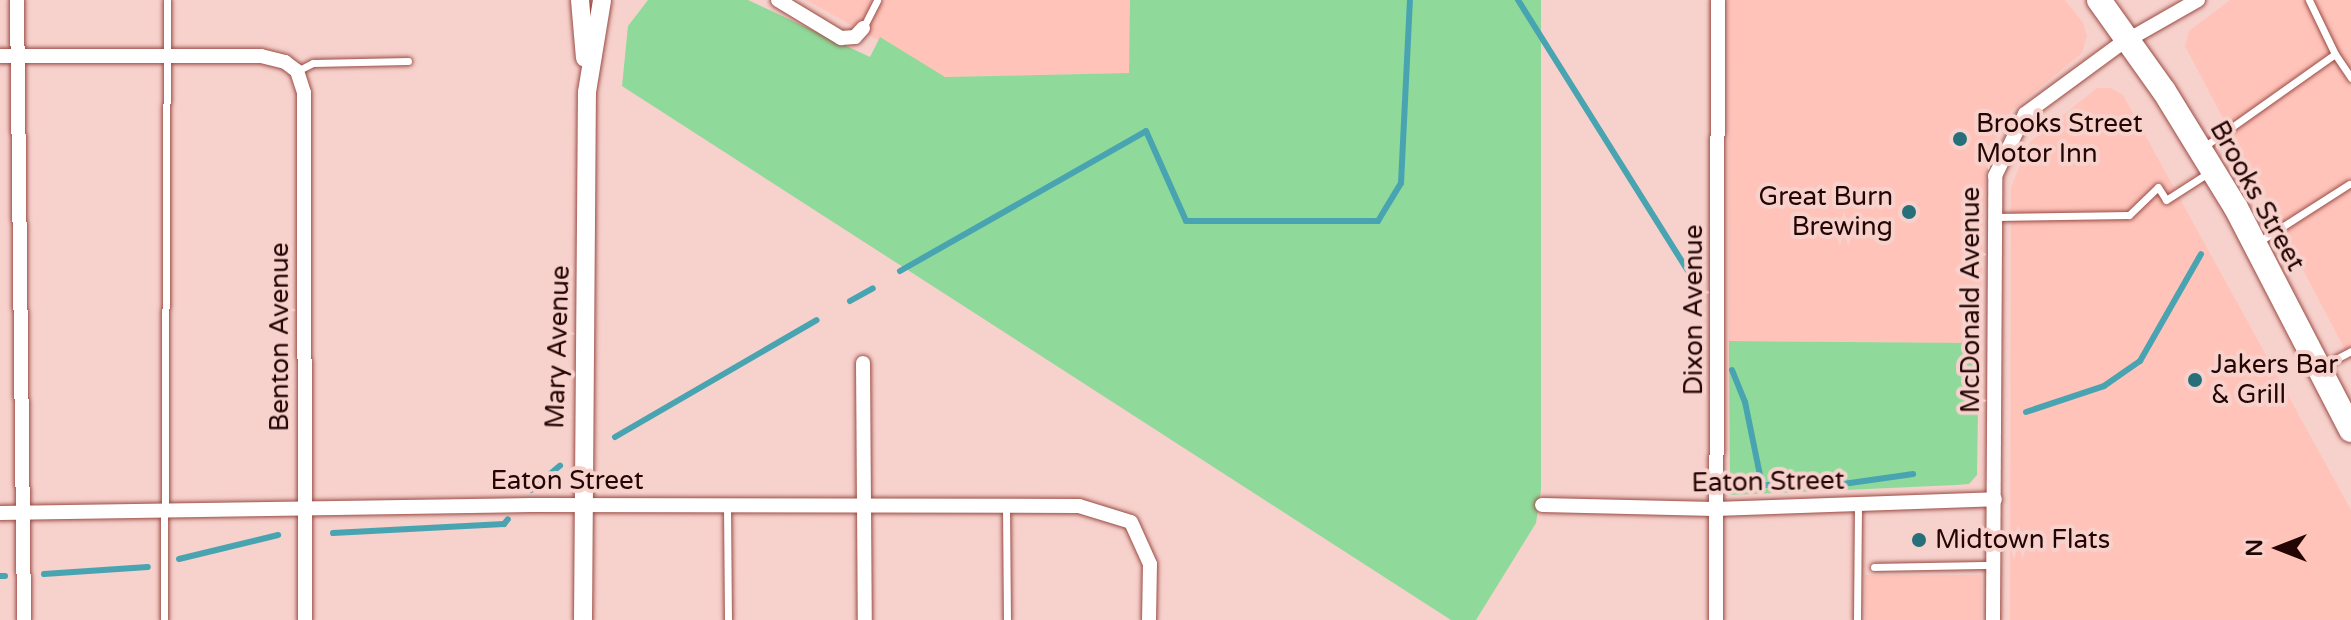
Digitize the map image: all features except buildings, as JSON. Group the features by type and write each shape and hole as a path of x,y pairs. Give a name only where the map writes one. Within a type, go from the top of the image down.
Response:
{"highway":[{"name":"Brooks Street","path":"2099,0 2206,160 2255,245 2351,430"}],"street":[{"path":"17,0 24,620"},
{"name":"Mary Avenue","path":"580,0 588,77 583,620"},
{"name":"Mary Avenue","path":"588,77 602,0"},
{"path":"778,0 841,38 855,37 863,28"},
{"name":"Dixon Avenue","path":"1716,620 1718,0"},
{"name":"McDonald Avenue","path":"1993,620 1995,176 2025,114 2126,40 2198,0"},
{"path":"0,56 261,56 291,66"},
{"name":"Benton Avenue","path":"291,66 304,93 305,620"},
{"path":"863,363 865,620"},
{"name":"Eaton Street","path":"1542,505 1715,509 1995,499"},
{"name":"Eaton Street","path":"0,513 727,505 1079,506 1131,522 1150,564 1149,620"}],"lane":[{"path":"164,620 167,0"},
{"path":"863,28 877,0"},
{"path":"2309,0 2335,54 2351,78"},
{"path":"1995,217 2129,215 2158,187 2166,200 2206,160 2335,54"},
{"path":"291,66 408,61"},
{"path":"2255,245 2349,184"},
{"path":"2319,368 2351,351"},
{"path":"1857,620 1858,504"},
{"path":"727,505 728,620"},
{"path":"1006,505 1007,620"},
{"path":"1874,567 1994,565"}],"shaded area":[{"path":"806,0 1130,0 1130,73 945,77"},
{"path":"1728,0 2065,0 2083,23 2087,36 2082,53 2011,111 1986,156 1979,343 1729,341"},
{"path":"2230,0 2351,0 2351,361 2185,46 2189,31"},
{"path":"2097,88 2111,88 2123,95 2351,510 2351,620 2010,620 2011,188 2029,143"},
{"path":"1865,575 1981,575 1981,620 1865,620"}],"green space":[{"path":"648,0 748,0 870,57 880,37 945,77 1129,73 1130,0 1541,0 1541,490 1536,523 1476,620 1451,620 622,86 628,26"},
{"path":"1729,341 1979,343 1977,475 1969,484 1730,495"}],"waterway":[{"path":"900,271 1146,131 1186,221 1378,221 1401,183 1410,0"},
{"path":"1518,0 1690,274"},
{"path":"2026,412 2104,386 2140,361 2201,254"},
{"path":"850,301 873,288"},
{"path":"615,437 817,320"},
{"path":"1732,370 1745,402 1762,485 1836,485 1913,474"},
{"path":"531,490 560,466"},
{"path":"333,533 504,524 508,519"},
{"path":"179,559 278,535"},
{"path":"44,574 148,567"},
{"path":"0,576 5,576"}],"place":[{"name":"Brooks Street Motor Inn","path":"1960,139"},
{"name":"Great Burn Brewing","path":"1909,212"},
{"name":"Jakers Bar & Grill","path":"2195,380"},
{"name":"Midtown Flats","path":"1919,540"}]}
